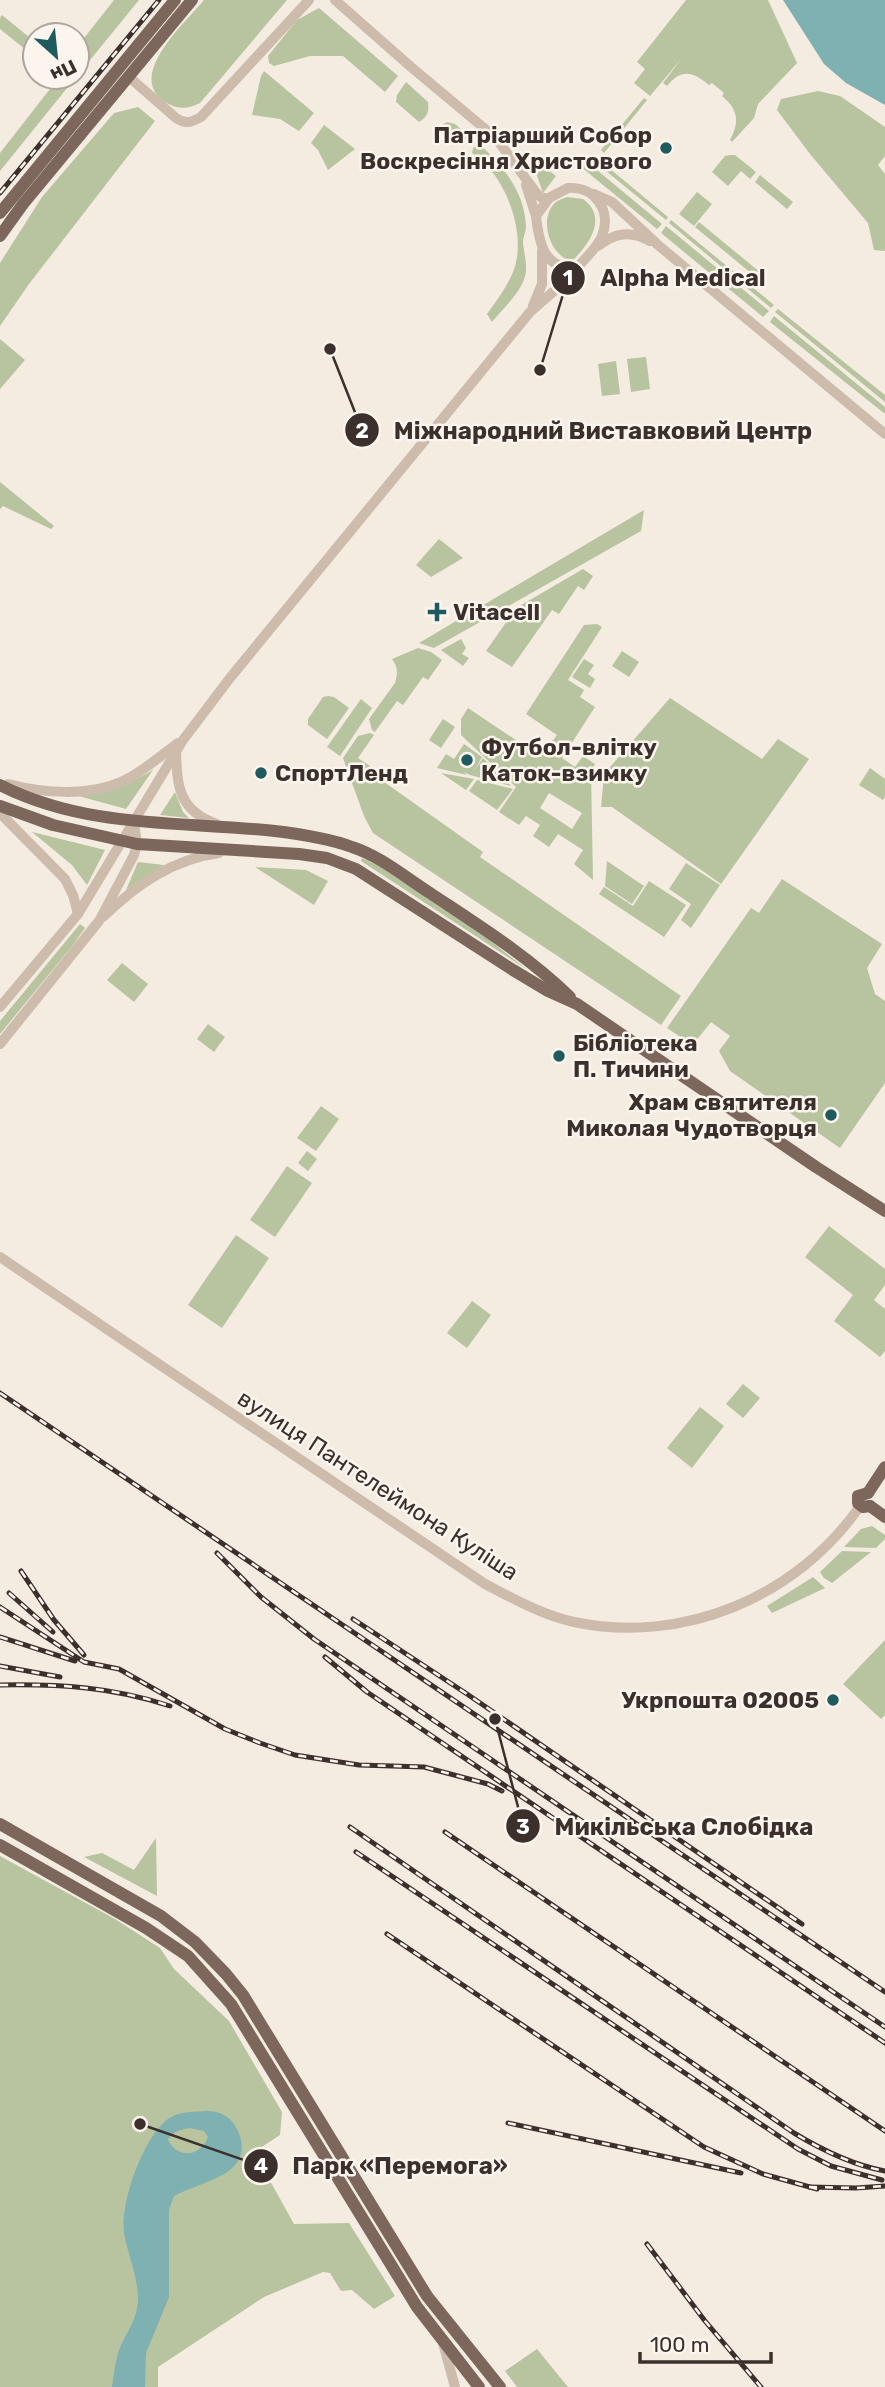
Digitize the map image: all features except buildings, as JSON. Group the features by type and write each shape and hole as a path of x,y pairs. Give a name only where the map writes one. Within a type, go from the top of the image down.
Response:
{"main road":[{"path":"0,213 175,0"},
{"path":"0,236 192,0"},
{"path":"0,783 20,795 58,807 134,823 226,827 299,835 364,852 522,955 577,1004 884,1212"},
{"path":"0,806 53,825 138,844 327,858 356,869 513,970 548,991 577,1004"},
{"name":"вулиця Пантелеймона Куліша","path":"866,1502 885,1467"},
{"path":"866,1502 885,1517"},
{"path":"0,1824 160,1916 195,1942 226,1974 247,2001 427,2296 500,2387"},
{"path":"0,1845 146,1928 188,1956 218,1987 417,2307 478,2387"}],"street":[{"path":"129,77 181,122 191,122 201,117 309,0"},
{"path":"335,0 496,138 537,194 542,198 549,198"},
{"path":"522,176 536,216 542,249 542,284 530,312"},
{"path":"536,216 549,198 559,191 577,188 612,202 659,245 885,434"},
{"path":"0,1007 79,914 183,740 348,532 530,312 596,247 605,222 600,202 593,194"},
{"path":"596,247 620,233 640,236 659,245"},
{"path":"542,249 557,265 566,268 578,267"},
{"path":"0,783 69,792 94,790 122,781 183,740"},
{"path":"176,751 181,792 190,810 201,819 226,827"},
{"path":"0,813 65,879 74,895 79,914"},
{"path":"99,921 138,844 134,823"},
{"path":"0,1044 99,921 143,883 181,862 237,850"},
{"name":"вулиця Пантелеймона Куліша","path":"0,1257 485,1584 525,1605 575,1622 625,1627 683,1623 724,1611 777,1586 805,1566 830,1545 866,1502"},
{"path":"443,2343 455,2387"}],"green space":[{"path":"114,0 139,0 91,59 91,29"},
{"path":"204,0 287,0 200,103 187,107 174,106 165,102 154,91 152,78 155,64 162,50"},
{"path":"686,0 768,0 797,63 758,104 754,118 732,142 730,140 736,116 722,96 724,93 712,83 709,85 688,74 678,76 667,86 663,83 682,58 650,96 634,83 645,69 637,62"},
{"path":"319,8 398,76 385,92 343,56 310,56 274,66 269,63 268,56 297,20"},
{"path":"2,15 21,30 21,46 0,29"},
{"path":"264,71 314,113 299,131 280,119 252,115"},
{"path":"406,82 428,102 427,113 419,122 396,102 397,95"},
{"path":"48,91 65,91 0,171 0,153"},
{"path":"818,91 840,96 885,127 885,156 878,165 885,174 885,251 874,250 868,223 777,110 781,99"},
{"path":"644,98 647,100 604,153 601,150"},
{"path":"138,107 155,121 29,284 0,326 0,263 42,197 114,113"},
{"path":"447,122 455,124 468,135 462,144 440,126"},
{"path":"324,125 355,149 328,170 318,150 311,143"},
{"path":"479,144 496,161 517,191 526,227 523,242 526,268 524,279 516,294 492,322 487,314 508,283 517,259 517,232 504,190 489,168 472,153 473,148"},
{"path":"592,154 668,217 666,220 589,157"},
{"path":"735,155 756,172 750,179 741,171 728,186 712,172 725,156"},
{"path":"530,156 556,176 543,193"},
{"path":"586,161 662,224 657,229 581,167"},
{"path":"760,175 793,202 787,209 755,182"},
{"path":"697,192 712,204 694,226 679,214"},
{"path":"567,197 583,199 590,206 595,222 590,239 572,261 558,253 547,229 549,212 553,205"},
{"path":"671,220 774,305 771,308 669,223"},
{"path":"699,222 761,273 757,278 695,227"},
{"path":"666,226 769,311 763,317 661,233"},
{"path":"778,309 885,395 885,402 775,312"},
{"path":"774,316 885,407 885,414 770,322"},
{"path":"0,339 25,360 0,389"},
{"path":"646,357 650,389 631,392 627,359"},
{"path":"616,361 620,394 602,396 598,364"},
{"path":"0,482 54,526 51,529 3,506 0,509"},
{"path":"644,510 641,531 434,648 419,643"},
{"path":"439,539 463,558 431,577 416,565"},
{"path":"583,569 593,576 584,590 578,586 559,614 552,610 512,667 486,651 507,621 504,615"},
{"path":"597,624 602,627 568,680 584,690 580,697 595,707 562,758 575,767 583,756 595,764 591,772 593,880 574,864 583,850 558,834 549,847 533,836 540,825 526,816 519,825 499,812 516,787 461,735 461,719 468,708 541,757 557,735 526,714 584,625","holes":["549,793 582,813 572,829 540,808"]},
{"path":"461,639 466,648 462,654 469,658 463,666 441,650"},
{"path":"418,648 431,652 442,660 428,680 423,677 403,705 397,701 375,732 369,719 395,683 397,670 392,659"},
{"path":"622,651 639,662 629,677 612,666"},
{"path":"584,659 594,665 588,674 595,679 590,688 572,677"},
{"path":"323,697 334,697 349,708 327,739 308,725 308,719"},
{"path":"670,698 762,759 778,739 809,759 721,884 612,807 601,807 604,774"},
{"path":"361,699 372,708 340,756 327,747"},
{"path":"443,719 455,727 441,748 429,740"},
{"path":"370,733 374,735 358,758 373,768 370,772 483,852 480,857 681,996 661,1025 373,833 343,758 358,736"},
{"path":"464,744 482,757 474,771 483,758 511,786 464,772 467,775 437,768 446,754 454,759"},
{"path":"870,768 885,779 883,800 859,785"},
{"path":"153,770 126,809 71,794 124,786"},
{"path":"441,773 474,779 466,790"},
{"path":"477,780 513,789 497,810 469,791"},
{"path":"175,792 183,812 189,818 160,815"},
{"path":"32,832 105,850 87,885 72,865"},
{"path":"362,858 379,866 476,929 526,969 361,861"},
{"path":"607,861 644,886 632,904 605,886"},
{"path":"138,862 164,865 126,890"},
{"path":"686,863 720,885 691,928 681,920 691,904 669,889"},
{"path":"255,867 306,870 328,881 314,905"},
{"path":"782,879 882,944 867,968 875,994 885,1001 885,1083 840,1148 730,1071 719,1051 730,1036 711,1022 691,1044 667,1028 751,908 759,913"},
{"path":"649,881 686,905 664,937 599,894 604,887 633,906"},
{"path":"80,924 85,928 73,945 0,1034 0,1021"},
{"path":"122,963 148,984 134,1002 107,980"},
{"path":"208,1024 225,1037 214,1052 197,1039"},
{"path":"321,1106 339,1119 316,1151 297,1138"},
{"path":"307,1151 317,1159 308,1171 298,1163"},
{"path":"287,1166 312,1183 275,1237 250,1220"},
{"path":"829,1226 885,1269 885,1285 874,1300 885,1309 885,1351 880,1357 834,1321 853,1295 805,1257"},
{"path":"236,1235 269,1258 222,1328 188,1305"},
{"path":"472,1301 491,1315 467,1348 447,1333"},
{"path":"743,1384 760,1398 743,1418 726,1404"},
{"path":"700,1407 724,1426 692,1468 667,1448"},
{"path":"872,1526 885,1535 885,1539 876,1548 844,1547 861,1529"},
{"path":"842,1551 871,1552 832,1583 820,1572"},
{"path":"813,1577 825,1588 772,1613 767,1606"},
{"path":"885,1640 885,1715 881,1719 843,1684"},
{"path":"156,1838 157,1896 84,1857 102,1853 134,1870"},
{"path":"0,1856 115,1919 160,1948 174,1969 229,2021 282,2112 280,2135 254,2152 294,2224 349,2223 395,2296 374,2309 352,2290 341,2291 330,2273 323,2272 264,2297 158,2367 158,2387 0,2387"},
{"path":"537,2349 568,2387 517,2387 505,2371"}],"water":[{"path":"783,0 885,0 885,105 846,83 824,64"},
{"path":"203,2111 222,2114 232,2122 242,2146 240,2158 223,2174 174,2196 169,2210 169,2297 146,2353 145,2387 112,2387 119,2350 133,2320 138,2301 135,2274 124,2233 130,2187 143,2153 161,2125 175,2115","holes":["183,2129 204,2131 208,2137 205,2144 195,2152 183,2153 168,2140"]}],"railway":[{"path":"0,193 159,0"},
{"path":"0,1393 885,1992"},
{"path":"217,1553 261,1597 314,1639 885,2027"},
{"path":"21,1571 54,1620 84,1655"},
{"path":"9,1593 53,1632"},
{"path":"0,1607 84,1662 119,1669 225,1729 260,1743 295,1755 359,1765 424,1767 488,1784 502,1791"},
{"path":"353,1619 802,1924"},
{"path":"0,1637 75,1661"},
{"path":"325,1657 367,1692 885,2043"},
{"path":"0,1666 60,1677"},
{"path":"0,1685 86,1688 170,1706"},
{"path":"350,1827 794,2133 838,2156 885,2171"},
{"path":"445,1832 885,2131"},
{"path":"356,1852 798,2149 831,2166 882,2180"},
{"path":"387,1934 704,2147 763,2174 817,2189"},
{"path":"508,2123 741,2173"},
{"path":"809,2187 885,2186"},
{"path":"647,2244 705,2321 761,2387"}],"place":[{"name":"Патріарший Собор Воскресіння Христового","path":"666,148"},
{"name":"Міжнародний Виставковий Центр","path":"330,349"},
{"name":"Alpha Medical","path":"540,370"},
{"name":"Vitacell","path":"437,612"},
{"name":"Футбол-влітку Каток-взимку","path":"467,760"},
{"name":"СпортЛенд","path":"261,773"},
{"name":"Бібліотека П. Тичини","path":"559,1056"},
{"name":"Храм святителя Миколая Чудотворця","path":"831,1115"},
{"name":"Укрпошта 02005","path":"833,1700"},
{"name":"Микільська Слобідка","path":"495,1719"},
{"name":"Парк «Перемога»","path":"140,2124"}]}
